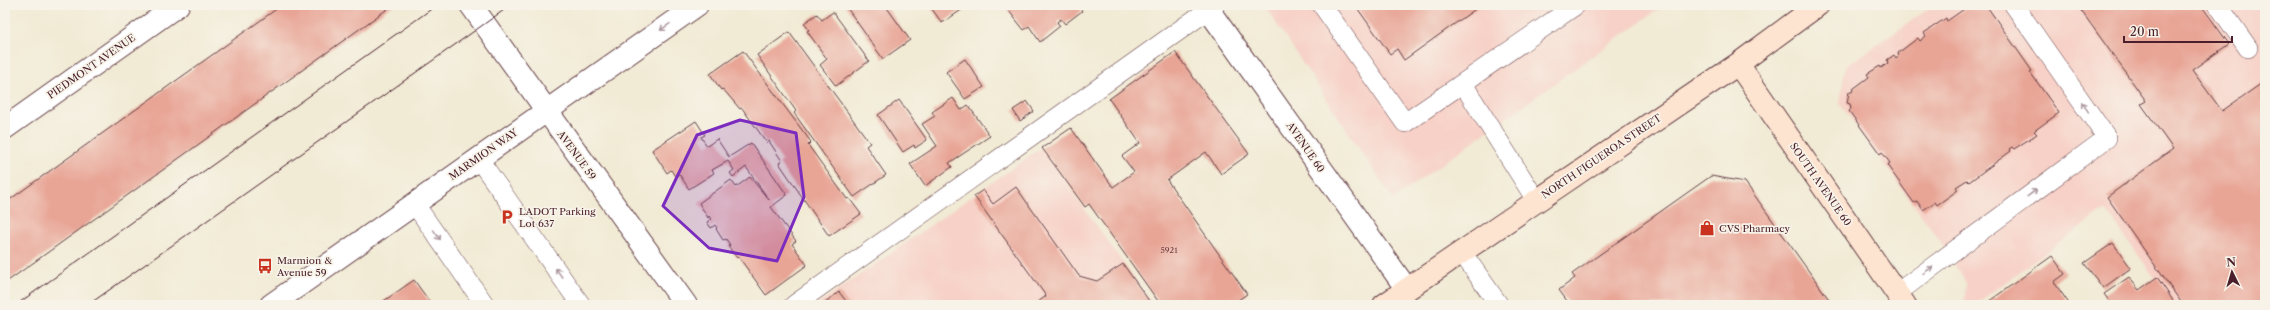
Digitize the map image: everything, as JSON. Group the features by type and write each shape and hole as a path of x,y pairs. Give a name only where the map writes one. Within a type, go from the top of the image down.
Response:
{"main road":[{"name":"NORTH FIGUEROA STREET","path":"1384,305 1406,288 1738,64 1818,5"},
{"name":"SOUTH AVENUE 60","path":"1738,64 1901,299"}],"street":[{"name":"PIEDMONT AVENUE","path":"5,128 178,5"},
{"name":"AVENUE 59","path":"470,5 686,305"},
{"name":"MARMION WAY","path":"271,305 697,5"},
{"name":"AVENUE 60","path":"1209,6 1406,288"}],"lane":[{"path":"1322,5 1405,123 1576,5"},
{"path":"1901,299 2107,138 2014,5"},
{"path":"2218,5 2248,48"},
{"path":"794,305 1209,6"},
{"path":"1463,84 1536,200"},
{"path":"478,158 581,305"},
{"path":"414,203 485,305"},
{"path":"1461,251 1499,305"}],"highlighted area":[{"path":"740,120 796,133 804,197 777,261 709,248 663,206 697,135"}],"shaded area":[{"path":"1264,5 1664,5 1393,199"},
{"path":"1934,5 2265,5 2265,305 2175,305 2105,210 1974,305 1964,305 1966,283 1939,239 1840,104 1845,67"},
{"path":"1041,148 1153,305 817,305"}],"building":[{"path":"282,5 393,5 5,283 5,203"},
{"path":"845,5 885,5 910,40 883,59"},
{"path":"929,5 969,5 942,23"},
{"path":"1080,5 1079,6 1082,11 1065,24 1061,19 1057,22 1060,26 1040,42 1029,26 1024,30 1005,6"},
{"path":"1355,5 1481,5 1404,60 1397,49 1390,54"},
{"path":"1970,5 1981,5 1982,7 1986,5 2059,113 2034,131 2037,134 2014,149 2012,147 2009,149 2011,151 1969,182 1967,180 1956,187 1958,190 1937,205 1935,202 1923,210 1917,201 1914,203 1887,165 1890,163 1882,152 1880,154 1849,111 1851,109 1850,104 1847,103 1849,92 1852,92 1853,89 1869,77 1867,74 1880,66 1881,68 1888,63 1887,60 1894,55 1896,58 1899,55 1898,53 1918,38 1920,41 1926,36 1924,33 1946,18 1947,21"},
{"path":"2077,5 2201,5 2229,44 2192,70 2222,111 2265,81 2265,273 2262,275 2265,280 2265,305 2183,305 2107,197 2173,149 2141,104 2146,101"},
{"path":"833,12 869,61 836,86 820,65 827,59 807,31 809,30 804,23 817,14 822,20"},
{"path":"789,32 870,143 866,146 886,175 854,197 794,113 796,111 757,55"},
{"path":"743,51 811,142 808,145 847,199 849,198 861,214 829,236 779,163 782,161 769,141 767,143 742,108 740,109 723,89 721,90 710,74"},
{"path":"1175,52 1249,154 1221,174 1206,152 1167,180 1247,294 1231,305 1152,305 1158,301 1089,204 1085,207 1042,148 1071,128 1113,187 1134,172 1122,156 1140,143 1109,99"},
{"path":"965,59 984,87 965,99 946,72"},
{"path":"953,98 961,110 968,105 990,136 949,163 952,167 925,186 910,164 937,146 922,124 935,116 932,112"},
{"path":"899,100 927,140 915,148 914,145 903,152 878,115"},
{"path":"1027,101 1034,111 1020,121 1013,110"},
{"path":"696,121 705,135 701,137 707,146 717,139 729,157 751,143 787,195 771,207 796,241 792,244 807,265 766,295 738,256 737,258 728,246 730,245 726,239 723,240 715,225 711,228 707,222 711,219 709,216 708,218 699,203 731,180 736,187 750,177 769,200 746,167 733,177 730,173 734,170 728,161 712,170 714,173 689,189 679,174 675,176 671,170 667,173 652,150"},
{"name":"CVS Pharmacy","path":"1711,176 1745,182 1833,305 1570,305 1559,290 1575,278 1572,274"},
{"path":"1016,187 1079,276 1097,281 1123,264 1152,305 1034,305 1046,296 974,196 983,190 993,204"},
{"path":"2113,243 2131,268 2103,288 2084,263"},
{"path":"2052,256 2065,274 2054,282 2070,305 1989,305 1988,302"},
{"path":"2129,277 2139,290 2157,277 2176,305 2112,305 2104,294"},
{"path":"414,280 432,305 378,305"},
{"path":"839,292 849,305 821,305"}],"tram line":[{"path":"16,305 437,5"},
{"path":"88,305 511,5"}],"place":[{"name":"LADOT Parking Lot 637","path":"507,217"},
{"name":"CVS Pharmacy","path":"1707,228"},
{"name":"Marmion & Avenue 59","path":"265,266"}]}
